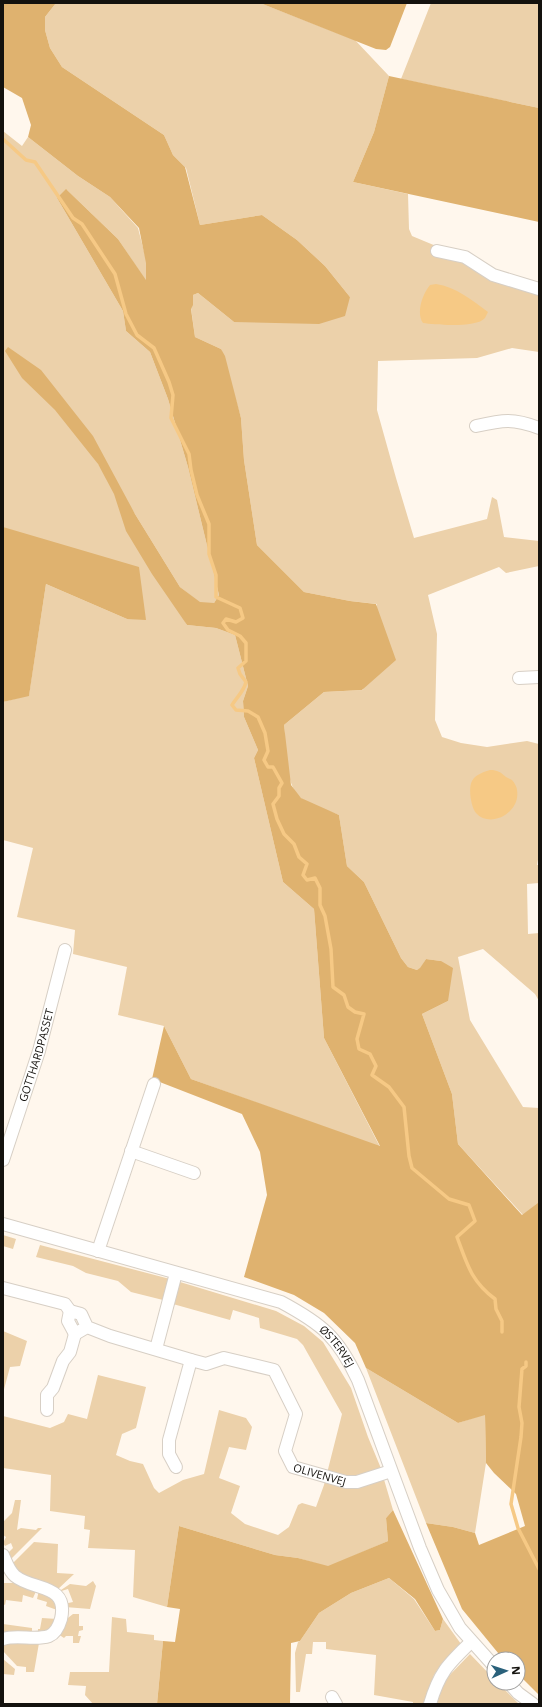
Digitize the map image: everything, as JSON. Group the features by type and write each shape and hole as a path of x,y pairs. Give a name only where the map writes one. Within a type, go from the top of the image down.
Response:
{"street":[{"path":"437,251 465,257 493,275 539,289"},
{"path":"476,426 503,420 515,420 539,428"},
{"path":"520,678 539,677"},
{"name":"GOTTHARDPASSET","path":"3,1160 39,1051 65,950"},
{"path":"98,1251 154,1084"},
{"path":"131,1152 194,1173"},
{"name":"ØSTERVEJ","path":"3,1224 281,1302 308,1317 323,1329 338,1344 348,1359 358,1380 420,1548 438,1590 460,1628 486,1657"},
{"path":"156,1349 176,1273"},
{"path":"3,1288 65,1304 70,1311 81,1314 87,1327 75,1334"},
{"path":"47,1410 47,1395 53,1388 63,1361 70,1352 75,1334 68,1321 70,1311"},
{"name":"OLIVENVEJ","path":"87,1327 110,1336 206,1364 224,1358 274,1370 296,1414 285,1451 293,1467 346,1482 357,1482 392,1471"},
{"path":"176,1467 169,1454 169,1440 191,1360"},
{"path":"3,1555 14,1576 30,1584 48,1589 55,1593 61,1603 62,1610 59,1626 54,1633 49,1636 42,1638 10,1637 3,1639"},
{"path":"430,1704 436,1685 449,1663 472,1642"},
{"path":"516,1691 534,1704"}],"shaded area":[{"path":"3,3 56,3 45,17 45,30 50,48 62,67 164,135 173,155 185,167 200,225 262,215 297,240 325,266 350,297 345,316 319,324 234,322 198,293 193,295 193,305 191,309 195,337 221,349 225,356 241,418 244,460 257,545 304,592 350,601 376,604 396,660 362,690 324,692 284,725 291,785 301,798 339,815 347,866 364,882 401,958 408,967 417,970 426,959 441,961 453,968 448,1001 422,1014 452,1094 458,1144 522,1215 539,1202 539,1695 526,1682 526,1651 496,1651 462,1609 426,1523 453,1527 475,1533 479,1545 525,1526 516,1494 494,1473 486,1463 485,1415 458,1423 366,1368 355,1343 324,1313 294,1295 244,1277 267,1195 260,1152 242,1114 152,1079 164,1026 191,1079 380,1146 324,1038 314,909 283,882 254,758 258,750 244,717 243,701 248,686 235,635 216,628 187,625 152,574 126,531 114,494 98,464 55,410 22,378 5,351 8,347 41,370 93,436 135,514 180,587 200,602 214,603 219,595 188,467 168,399 150,352 126,331 123,311 57,198 66,189 118,239 146,280 146,263 139,228 110,197 78,176 28,137 31,125 22,98 3,87"},
{"path":"56,3 260,3 355,40 389,76 374,132 353,182 408,194 409,229 412,236 436,246 433,256 464,262 488,279 539,295 539,352 512,348 477,358 378,361 377,410 414,538 487,519 492,497 497,500 504,537 539,541 539,566 506,573 499,567 428,595 437,634 435,720 442,737 461,743 487,747 527,741 539,744 539,854 537,865 539,865 539,883 527,884 528,934 539,933 539,1001 535,994 483,949 458,957 470,1020 523,1107 539,1108 539,1202 523,1215 458,1144 452,1094 422,1014 448,1001 441,961 426,959 420,969 417,970 408,967 401,958 364,882 347,866 339,815 315,806 302,799 296,793 289,775 284,725 324,692 363,690 377,604 350,601 304,592 257,545 244,460 241,418 221,349 195,337 191,308 193,295 198,293 234,322 350,297 325,266 297,240 262,215 200,225 186,168 173,155 164,135 62,67 50,48 45,30 45,17"},
{"path":"260,3 407,3 390,47 386,50 376,49"},
{"path":"431,3 539,3 539,108 401,79"},
{"path":"389,76 539,108 539,222 353,182 374,132"},
{"path":"3,131 22,146 28,137 78,176 110,197 138,228 147,263 146,281 118,239 67,190 57,198 123,311 126,331 150,352 168,399 188,467 219,595 214,603 200,603 180,587 135,514 46,384 123,502 187,625 216,628 235,635 248,686 243,701 244,717 258,750 254,758 283,882 314,909 324,1038 380,1147 191,1079 164,1026 118,1015 127,967 73,954 75,930 17,917 33,848 3,840 3,702 29,695 46,584 127,619 145,619 3,527"},
{"path":"436,284 457,291 470,299 488,312 485,318 481,321 465,325 423,323 420,314 422,299 430,285"},
{"path":"3,527 139,567 146,620 127,619 46,584 29,696 3,702"},
{"path":"490,770 495,770 512,780 517,789 517,798 514,806 509,812 496,819 482,818 476,813 471,797 470,788 472,781 480,774"},
{"path":"3,1235 16,1239 13,1249 3,1246"},
{"path":"40,1245 170,1279 163,1300 131,1292 118,1281 86,1273 73,1266 36,1257"},
{"path":"180,1282 276,1311 304,1326 323,1342 351,1388 380,1466 393,1510 386,1518 388,1541 328,1567 298,1558 275,1555 179,1526 167,1607 133,1597 135,1550 88,1548 90,1530 84,1529 85,1516 50,1511 51,1475 3,1468 3,1416 50,1428 64,1422 68,1414 87,1419 98,1375 146,1387 136,1428 122,1434 116,1455 130,1461 143,1464 154,1488 159,1493 183,1480 204,1474 219,1410 246,1418 252,1427 246,1450 229,1447 219,1478 240,1486 231,1513 245,1524 278,1535 289,1527 298,1505 302,1503 316,1507 324,1485 342,1414 303,1345 297,1339 260,1328 259,1318 233,1310 230,1320 173,1304"},
{"path":"3,1331 27,1341 20,1366 10,1367 3,1393"},
{"path":"366,1368 458,1423 485,1414 486,1463 475,1533 453,1527 426,1523"},
{"path":"15,1500 21,1500 17,1530 21,1528 36,1530 38,1528 42,1528 10,1560 9,1552 13,1548 11,1543 5,1546 3,1543 6,1537 3,1535 3,1522 12,1513"},
{"path":"393,1510 443,1619 440,1630 435,1631 415,1599 389,1578 351,1593 319,1613 300,1641 291,1643 290,1704 157,1704 163,1641 175,1642 180,1609 167,1607 179,1526 275,1555 298,1558 328,1566 388,1541 386,1518"},
{"path":"34,1542 58,1544 57,1573 74,1574 56,1591 28,1579 14,1568 13,1563"},
{"path":"389,1578 414,1599 435,1631 440,1630 443,1619 461,1644 442,1663 434,1675 423,1704 413,1704 413,1702 374,1695 376,1655 326,1649 326,1642 313,1642 312,1654 306,1654 300,1692 296,1692 295,1653 298,1642 319,1613 351,1593"},
{"path":"93,1581 96,1586 90,1609 65,1607 64,1604 73,1602 68,1589 58,1592 70,1584 86,1586"},
{"path":"3,1583 15,1583 37,1589 33,1598 23,1595 22,1602 6,1600 5,1605 3,1604"},
{"path":"39,1590 54,1600 57,1610 46,1606 47,1602 37,1599"},
{"path":"73,1614 79,1614 79,1626 83,1626 83,1630 79,1631 78,1636 81,1636 79,1643 73,1643 73,1636 66,1636 64,1638 58,1634 64,1621"},
{"path":"112,1617 126,1619 127,1632 154,1635 154,1640 163,1641 157,1704 93,1704 85,1695 86,1686 68,1685 70,1672 109,1672"},
{"path":"42,1618 57,1619 54,1627 45,1634 3,1636 3,1624 32,1628 32,1631 38,1632"},
{"path":"13,1640 39,1643 34,1672 26,1672 26,1667 17,1666 3,1651 3,1645"},
{"path":"470,1654 486,1671 486,1691 506,1691 519,1704 437,1704 443,1682"},
{"path":"3,1659 15,1669 14,1675 3,1674"}],"waterway":[{"path":"3,139 26,160 35,162 73,218 82,224 115,274 126,314 137,335 154,348 169,382 173,395 171,418 189,454 197,495 209,524 209,554 216,575 216,597 240,608 243,618 236,622 226,619 223,623 228,630 240,636 246,643 246,661 238,668 240,674 246,682 242,691 232,705 236,710 248,711 258,717 265,733 268,751 264,760 268,767 273,767 282,783 279,788 279,796 273,804 277,819 284,834 294,844 299,857 307,864 303,875 307,880 315,878 320,888 320,905 325,916 331,949 333,987 344,995 348,1007 355,1012 364,1014 357,1039 359,1049 370,1054 376,1066 372,1075 389,1087 404,1107 409,1156 412,1168 449,1199 469,1205 475,1221 457,1237 467,1264 475,1279 480,1286 495,1299 496,1309 502,1321 502,1332"},
{"path":"526,1362 526,1366 522,1369 519,1407 522,1423 521,1437 511,1504 518,1528 539,1569"}]}
